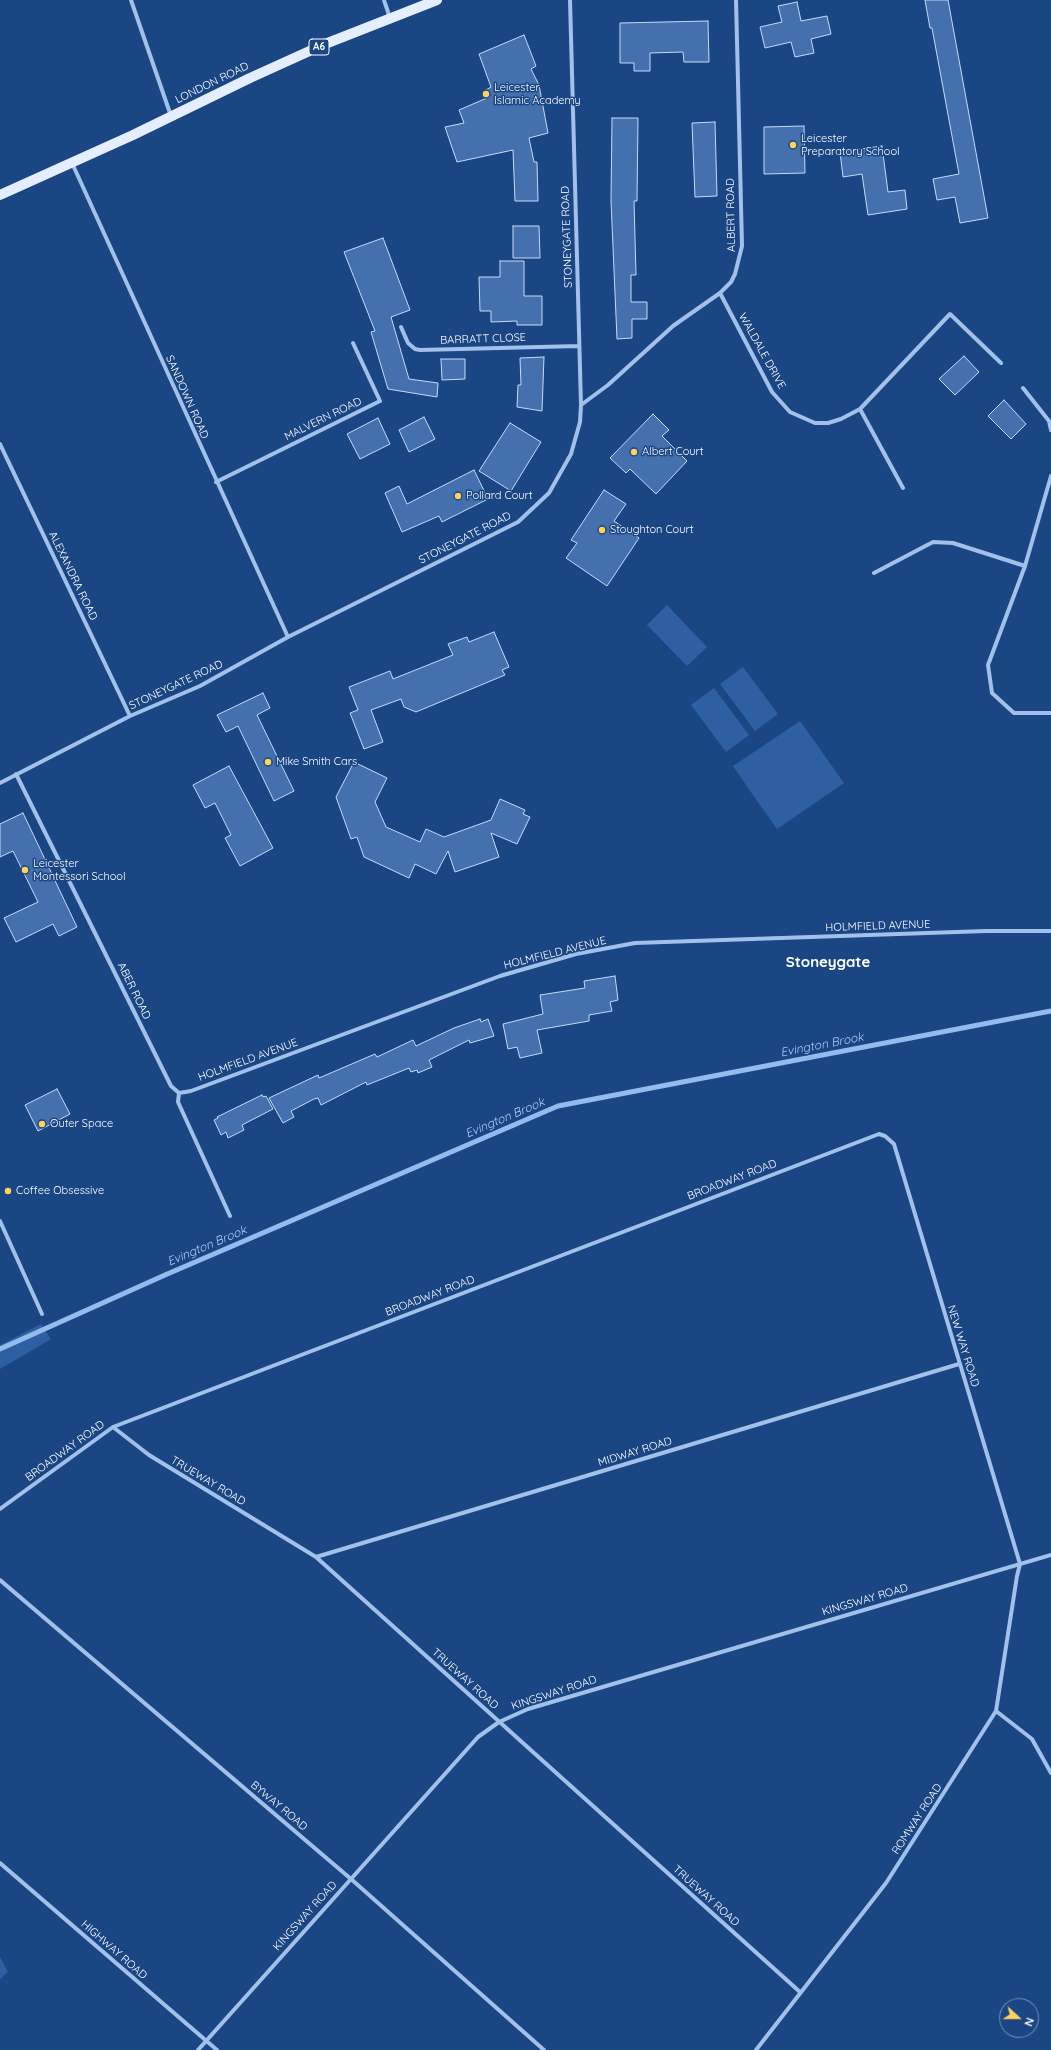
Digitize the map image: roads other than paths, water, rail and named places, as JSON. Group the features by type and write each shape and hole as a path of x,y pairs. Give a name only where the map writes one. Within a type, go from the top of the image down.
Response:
{"main road":[{"name":"LONDON ROAD","path":"0,195 72,163 325,44 437,0"}],"street":[{"path":"131,0 171,117"},
{"path":"384,0 390,18"},
{"name":"STONEYGATE ROAD","path":"0,782 130,716 200,686 288,637 518,522 549,493 563,470 576,437 581,405 570,0"},
{"name":"ALBERT ROAD","path":"581,405 608,385 673,326 720,293 731,282 735,274 742,246 736,0"},
{"name":"SANDOWN ROAD","path":"72,163 216,482 288,637"},
{"name":"WALDALE DRIVE","path":"720,293 772,392 790,412 815,423 828,423 841,419 860,409 950,314 1001,363"},
{"name":"BARRATT CLOSE","path":"401,326 408,343 415,349 420,350 579,346"},
{"name":"MALVERN ROAD","path":"216,482 380,401 353,343"},
{"path":"1023,388 1049,421 1051,430"},
{"path":"860,409 903,488"},
{"name":"ALEXANDRA ROAD","path":"0,444 130,716"},
{"path":"1051,476 1025,566 988,665 992,694 1014,713 1051,713"},
{"path":"874,573 933,542 953,543 1025,566"},
{"name":"ABER ROAD","path":"16,774 171,1086 179,1093 178,1102 230,1216"},
{"name":"HOLMFIELD AVENUE","path":"179,1093 198,1088 500,976 576,954 651,942 986,931 1051,931"},
{"name":"BROADWAY ROAD","path":"0,1510 113,1427 866,1138 879,1134 885,1136"},
{"name":"NEW WAY ROAD","path":"885,1136 894,1144 1020,1564"},
{"path":"0,1221 42,1314"},
{"name":"MIDWAY ROAD","path":"316,1557 959,1364"},
{"name":"TRUEWAY ROAD","path":"113,1427 149,1455 316,1557 800,1992"},
{"name":"KINGSWAY ROAD","path":"198,2050 478,1737 499,1722 528,1709 1051,1555"},
{"name":"ROMWAY ROAD","path":"756,2050 886,1884 996,1711 1020,1564"},
{"name":"BYWAY ROAD","path":"0,1580 351,1879 544,2050"},
{"path":"996,1711 1032,1739 1051,1773"},
{"name":"HIGHWAY ROAD","path":"0,1863 217,2050"}],"waterway":[{"name":"Evington Brook","path":"0,1349 165,1275 558,1106 1051,1011"}],"place":[{"name":"Leicester Islamic Academy","path":"486,94"},
{"name":"Leicester Preparatory School","path":"793,145"},
{"name":"Albert Court","path":"634,452"},
{"name":"Pollard Court","path":"458,496"},
{"name":"Stoughton Court","path":"602,530"},
{"name":"Mike Smith Cars","path":"268,762"},
{"name":"Leicester Montessori School","path":"25,870"},
{"name":"Outer Space","path":"42,1124"},
{"name":"Coffee Obsessive","path":"8,1191"}],"district":[{"name":"Stoneygate","path":"828,962"}]}
